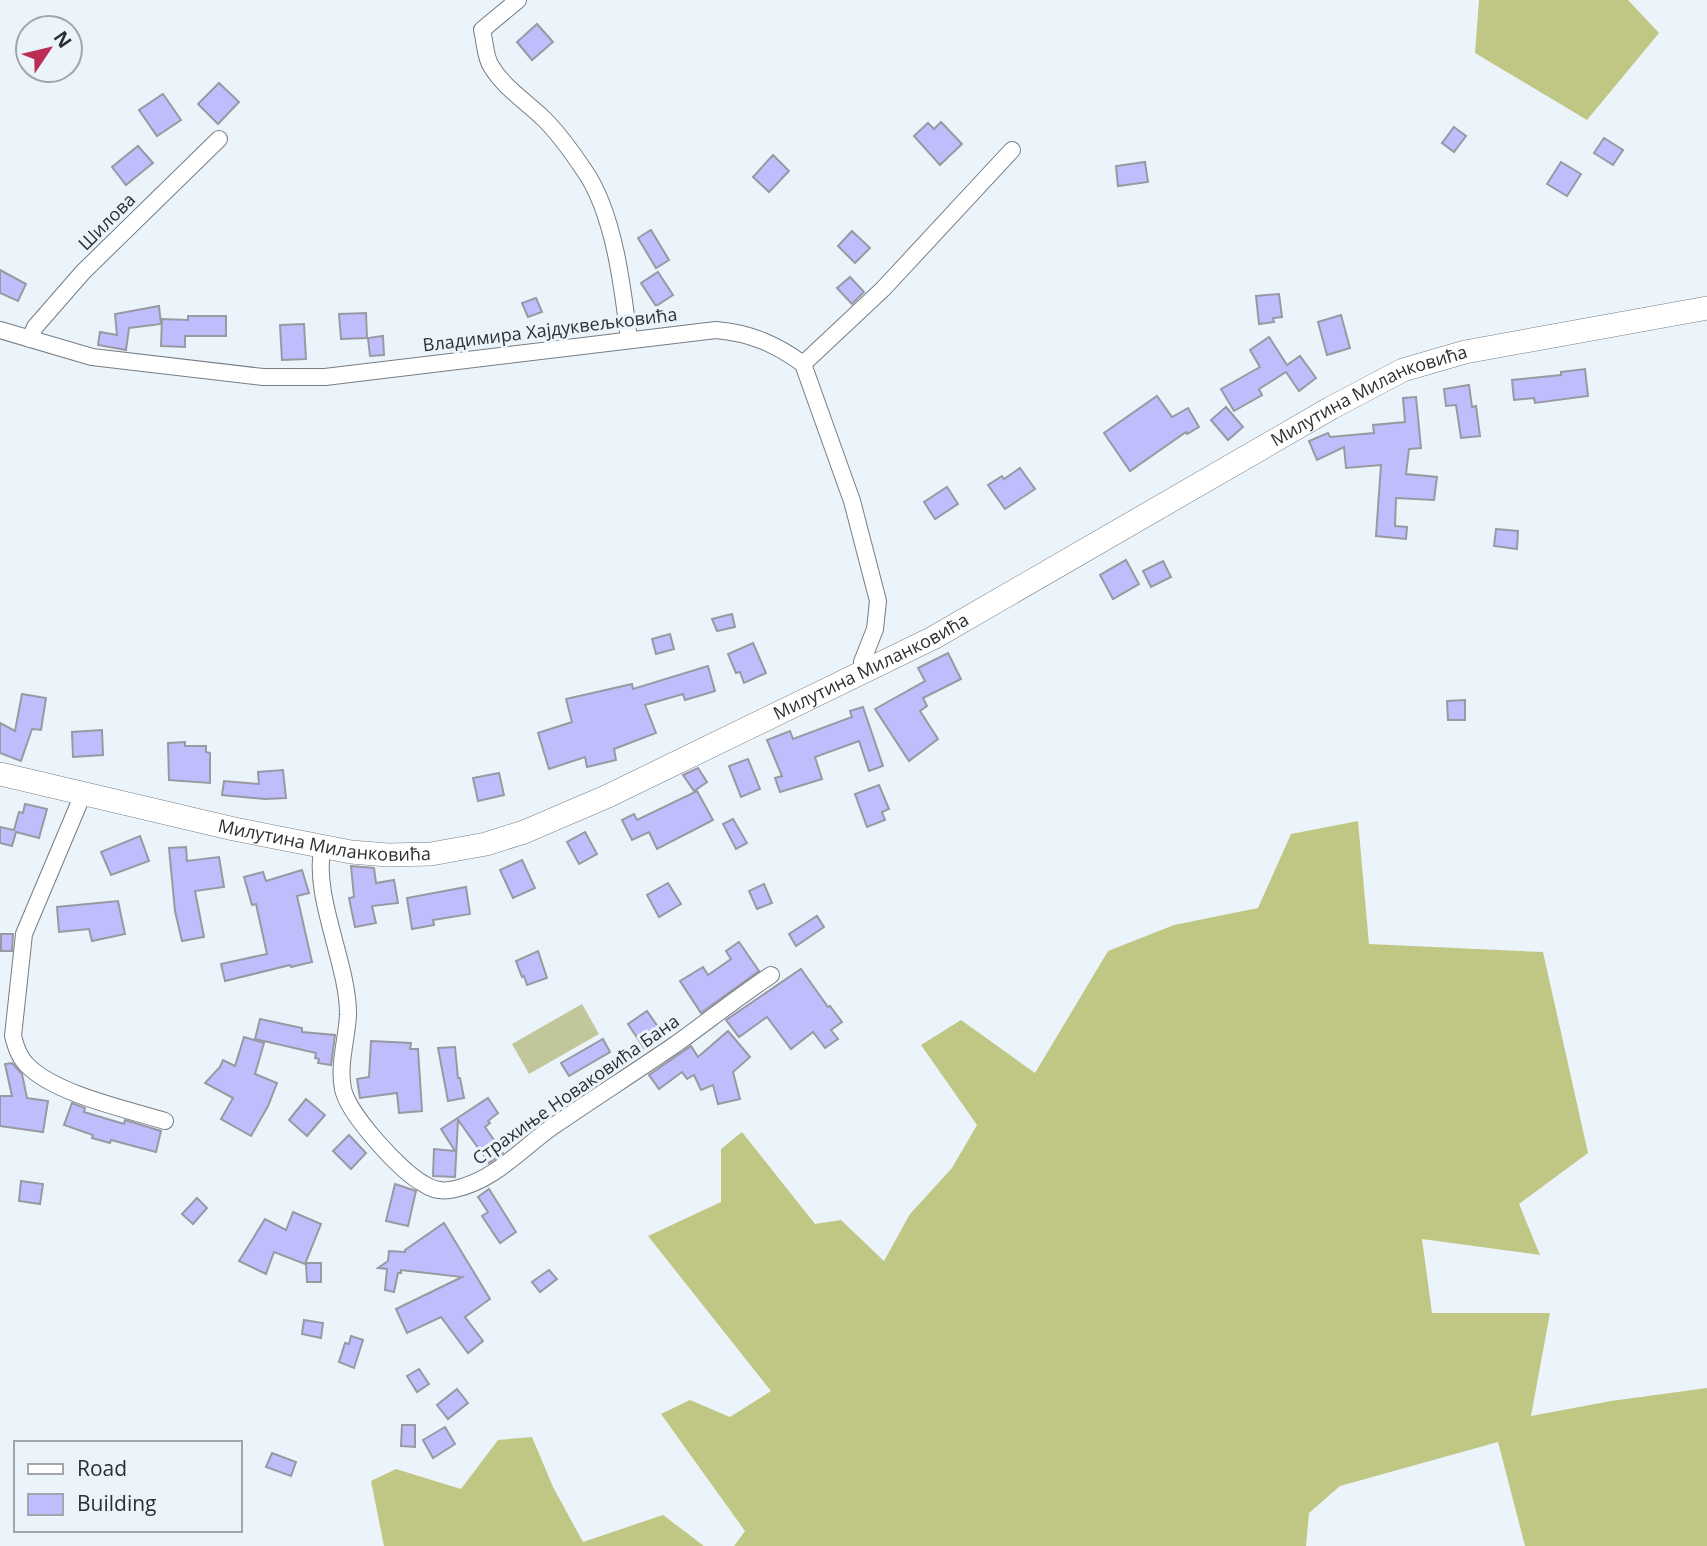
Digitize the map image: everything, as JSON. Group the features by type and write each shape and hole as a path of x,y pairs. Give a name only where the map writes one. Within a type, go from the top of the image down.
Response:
{"main road":[{"name":"Милутина Миланковића","path":"0,775 244,832 370,854 414,855 468,848 509,837 608,796 933,638 1043,572 1331,408 1404,370 1465,352 1707,308"}],"street":[{"path":"518,0 482,30 490,65 517,95 544,119 586,173 598,196 624,296 629,340"},
{"name":"Шилова","path":"30,339 35,327 83,272 219,139"},
{"path":"862,673 862,662 876,629 878,601 852,501 803,364 874,298 1012,150"},
{"name":"Владимира Хајдуквељковића","path":"0,330 92,357 263,377 325,377 716,330 730,331 772,343 803,364"},
{"path":"83,794 24,934 13,1036 15,1044 29,1068 66,1090 165,1121"},
{"name":"Страхиње Новаковића Бана","path":"323,847 321,868 347,999 342,1082 345,1098 398,1164 416,1179 438,1190 456,1189 489,1177 544,1133 643,1067 771,975"}],"green space":[{"path":"1479,0 1628,0 1659,33 1587,120 1475,53"},
{"path":"1358,821 1369,944 1543,952 1588,1153 1519,1204 1540,1255 1422,1239 1432,1313 1550,1313 1531,1416 1611,1401 1707,1388 1707,1546 1525,1546 1498,1442 1340,1486 1309,1513 1306,1546 734,1546 745,1531 661,1414 690,1400 730,1417 771,1391 648,1236 721,1202 721,1149 742,1132 815,1224 841,1220 884,1261 910,1214 952,1168 977,1125 921,1045 961,1020 1035,1073 1108,951 1174,925 1258,908 1291,834"},
{"path":"582,1004 599,1034 529,1074 512,1044"},
{"path":"532,1437 553,1487 583,1542 663,1515 704,1546 384,1546 371,1481 396,1469 461,1489 498,1440"}],"building":[{"path":"537,24 553,42 532,60 517,42"},
{"path":"219,83 239,102 218,124 198,104"},
{"path":"163,94 181,120 157,136 139,110"},
{"path":"941,122 962,144 940,165 914,136 928,123 934,129"},
{"path":"1454,127 1466,136 1454,152 1442,143"},
{"path":"1604,138 1623,150 1613,165 1594,153"},
{"path":"138,146 153,163 126,185 112,167"},
{"path":"773,155 789,171 769,192 753,177"},
{"path":"1145,162 1148,182 1118,186 1116,166"},
{"path":"1561,162 1581,174 1567,196 1547,184"},
{"path":"651,230 669,260 656,268 638,238"},
{"path":"852,231 870,248 855,263 838,246"},
{"path":"0,270 26,284 18,301 0,293"},
{"path":"658,272 673,295 656,306 641,283"},
{"path":"850,277 864,292 852,304 837,288"},
{"path":"1279,294 1282,317 1273,318 1274,322 1259,324 1256,296"},
{"path":"536,298 542,312 528,317 522,303"},
{"path":"159,306 161,324 129,328 126,350 98,345 100,332 117,335 115,314"},
{"path":"366,313 367,338 341,339 339,314"},
{"path":"1341,315 1350,348 1327,355 1318,322"},
{"path":"188,316 226,316 226,336 185,336 185,347 161,346 162,319 188,320"},
{"path":"304,324 306,359 282,360 280,325"},
{"path":"383,336 384,355 370,356 368,338"},
{"path":"1269,337 1287,365 1300,356 1316,378 1299,391 1286,372 1259,389 1262,395 1234,411 1221,389 1260,367 1250,350"},
{"path":"1585,369 1588,396 1535,403 1534,398 1514,400 1512,380 1561,375 1561,372"},
{"path":"1469,385 1472,407 1476,406 1480,436 1461,438 1456,405 1446,406 1444,389"},
{"path":"1157,396 1172,417 1188,408 1199,427 1187,434 1186,432 1130,471 1104,433"},
{"path":"1416,397 1421,448 1409,449 1406,474 1437,477 1434,500 1396,498 1395,526 1407,527 1406,539 1376,536 1381,465 1346,468 1344,447 1317,460 1309,441 1328,433 1330,437 1374,433 1373,425 1405,422 1403,398"},
{"path":"1226,407 1243,427 1228,440 1211,420"},
{"path":"1020,468 1035,489 1005,509 988,485 1002,476 1004,479"},
{"path":"947,487 958,504 935,519 924,502"},
{"path":"1496,529 1518,531 1517,549 1494,546"},
{"path":"1126,560 1139,584 1113,599 1100,575"},
{"path":"1163,561 1171,577 1151,587 1143,571"},
{"path":"732,614 735,627 717,631 712,619"},
{"path":"670,634 674,649 656,654 652,639"},
{"path":"753,643 766,673 744,683 740,672 736,673 728,654"},
{"path":"948,653 961,679 923,698 927,706 920,711 938,739 909,761 875,709 925,681 918,668"},
{"path":"708,666 715,691 685,700 683,694 645,705 656,733 614,749 616,760 587,767 585,757 549,769 538,733 572,722 566,699 632,684 633,689"},
{"path":"22,694 46,698 41,730 32,729 21,761 0,753 0,723 15,731"},
{"path":"1465,700 1465,720 1448,720 1447,701"},
{"path":"863,707 883,766 869,771 859,741 815,757 822,779 780,792 775,778 782,776 767,740 790,731 793,739 852,717 850,711"},
{"path":"102,730 103,755 73,757 72,732"},
{"path":"185,742 185,746 206,746 206,752 210,753 210,783 169,780 168,743"},
{"path":"748,759 760,789 741,797 729,766"},
{"path":"698,768 707,782 694,791 683,775"},
{"path":"283,770 286,798 222,795 224,781 259,784 258,772"},
{"path":"499,773 504,795 478,801 473,778"},
{"path":"879,785 889,809 882,812 885,820 867,827 855,794"},
{"path":"697,791 713,820 657,849 649,832 632,840 622,820 634,814 637,820"},
{"path":"25,804 47,809 39,838 16,832 12,846 0,843 0,827 14,830 19,812 23,813"},
{"path":"733,819 747,843 736,849 723,824"},
{"path":"585,832 597,854 579,864 567,842"},
{"path":"140,836 149,861 111,875 101,852"},
{"path":"186,847 187,861 219,857 224,887 195,891 204,937 182,941 175,911 169,848"},
{"path":"522,860 535,888 513,898 500,870"},
{"path":"351,866 374,868 376,883 394,880 398,903 372,906 376,923 355,927 349,898 354,897"},
{"path":"302,870 309,893 297,896 312,962 225,981 221,964 267,954 256,904 252,905 244,877 263,872 266,881"},
{"path":"668,883 681,904 659,917 647,895"},
{"path":"764,884 772,903 757,909 749,891"},
{"path":"466,887 470,914 433,920 434,925 412,929 407,898"},
{"path":"118,901 125,934 92,941 89,929 59,932 57,907"},
{"path":"817,916 824,927 796,946 789,934"},
{"path":"1,934 13,934 12,951 1,951"},
{"path":"739,942 759,971 701,1013 680,981 703,967 708,975 731,959 726,951"},
{"path":"538,951 547,978 527,985 516,961"},
{"path":"801,969 842,1022 831,1030 838,1039 825,1048 813,1032 791,1049 767,1017 739,1037 726,1020"},
{"path":"647,1011 663,1034 644,1048 628,1024"},
{"path":"260,1019 302,1028 302,1032 335,1035 331,1065 318,1063 316,1053 255,1039"},
{"path":"728,1031 750,1057 733,1072 740,1099 718,1104 713,1085 701,1090 694,1075 687,1079 682,1072 659,1089 649,1075 691,1046 698,1057"},
{"path":"244,1037 264,1043 255,1074 277,1083 251,1136 221,1119 233,1098 205,1083 223,1060 235,1066"},
{"path":"603,1039 610,1052 569,1076 561,1063"},
{"path":"371,1041 411,1043 410,1049 418,1049 422,1111 399,1113 397,1093 360,1098 357,1079 369,1077"},
{"path":"455,1047 458,1078 464,1098 448,1101 438,1048"},
{"path":"12,1063 22,1074 27,1098 48,1101 43,1132 0,1126 0,1096 12,1096 5,1064"},
{"path":"488,1098 498,1113 485,1127 503,1153 489,1163 458,1120 455,1177 433,1176 434,1149 455,1151 441,1129"},
{"path":"306,1099 325,1115 307,1136 289,1120"},
{"path":"72,1103 85,1108 84,1112 161,1131 156,1152 111,1140 110,1143 92,1138 93,1135 64,1125"},
{"path":"349,1135 366,1153 351,1169 333,1151"},
{"path":"21,1181 43,1184 40,1204 19,1201"},
{"path":"395,1184 416,1191 408,1226 386,1221"},
{"path":"489,1189 516,1232 500,1243 482,1216 488,1212 478,1197"},
{"path":"197,1198 207,1208 193,1224 182,1214"},
{"path":"293,1212 321,1224 305,1264 274,1252 266,1274 239,1261 265,1219 286,1230"},
{"path":"444,1223 490,1299 465,1317 483,1341 468,1353 441,1317 407,1333 396,1309 462,1277 401,1270 394,1292 385,1290 387,1269 378,1268 388,1261 389,1251 405,1252"},
{"path":"306,1263 321,1263 321,1282 307,1282"},
{"path":"549,1270 557,1279 540,1292 532,1282"},
{"path":"304,1320 323,1323 321,1338 302,1334"},
{"path":"351,1336 363,1340 354,1368 339,1362 345,1343 349,1344"},
{"path":"419,1369 429,1384 417,1392 407,1376"},
{"path":"457,1389 468,1403 448,1419 437,1405"},
{"path":"402,1425 415,1425 415,1447 401,1446"},
{"path":"445,1427 455,1444 433,1458 423,1440"},
{"path":"272,1453 296,1462 291,1476 266,1467"}]}
